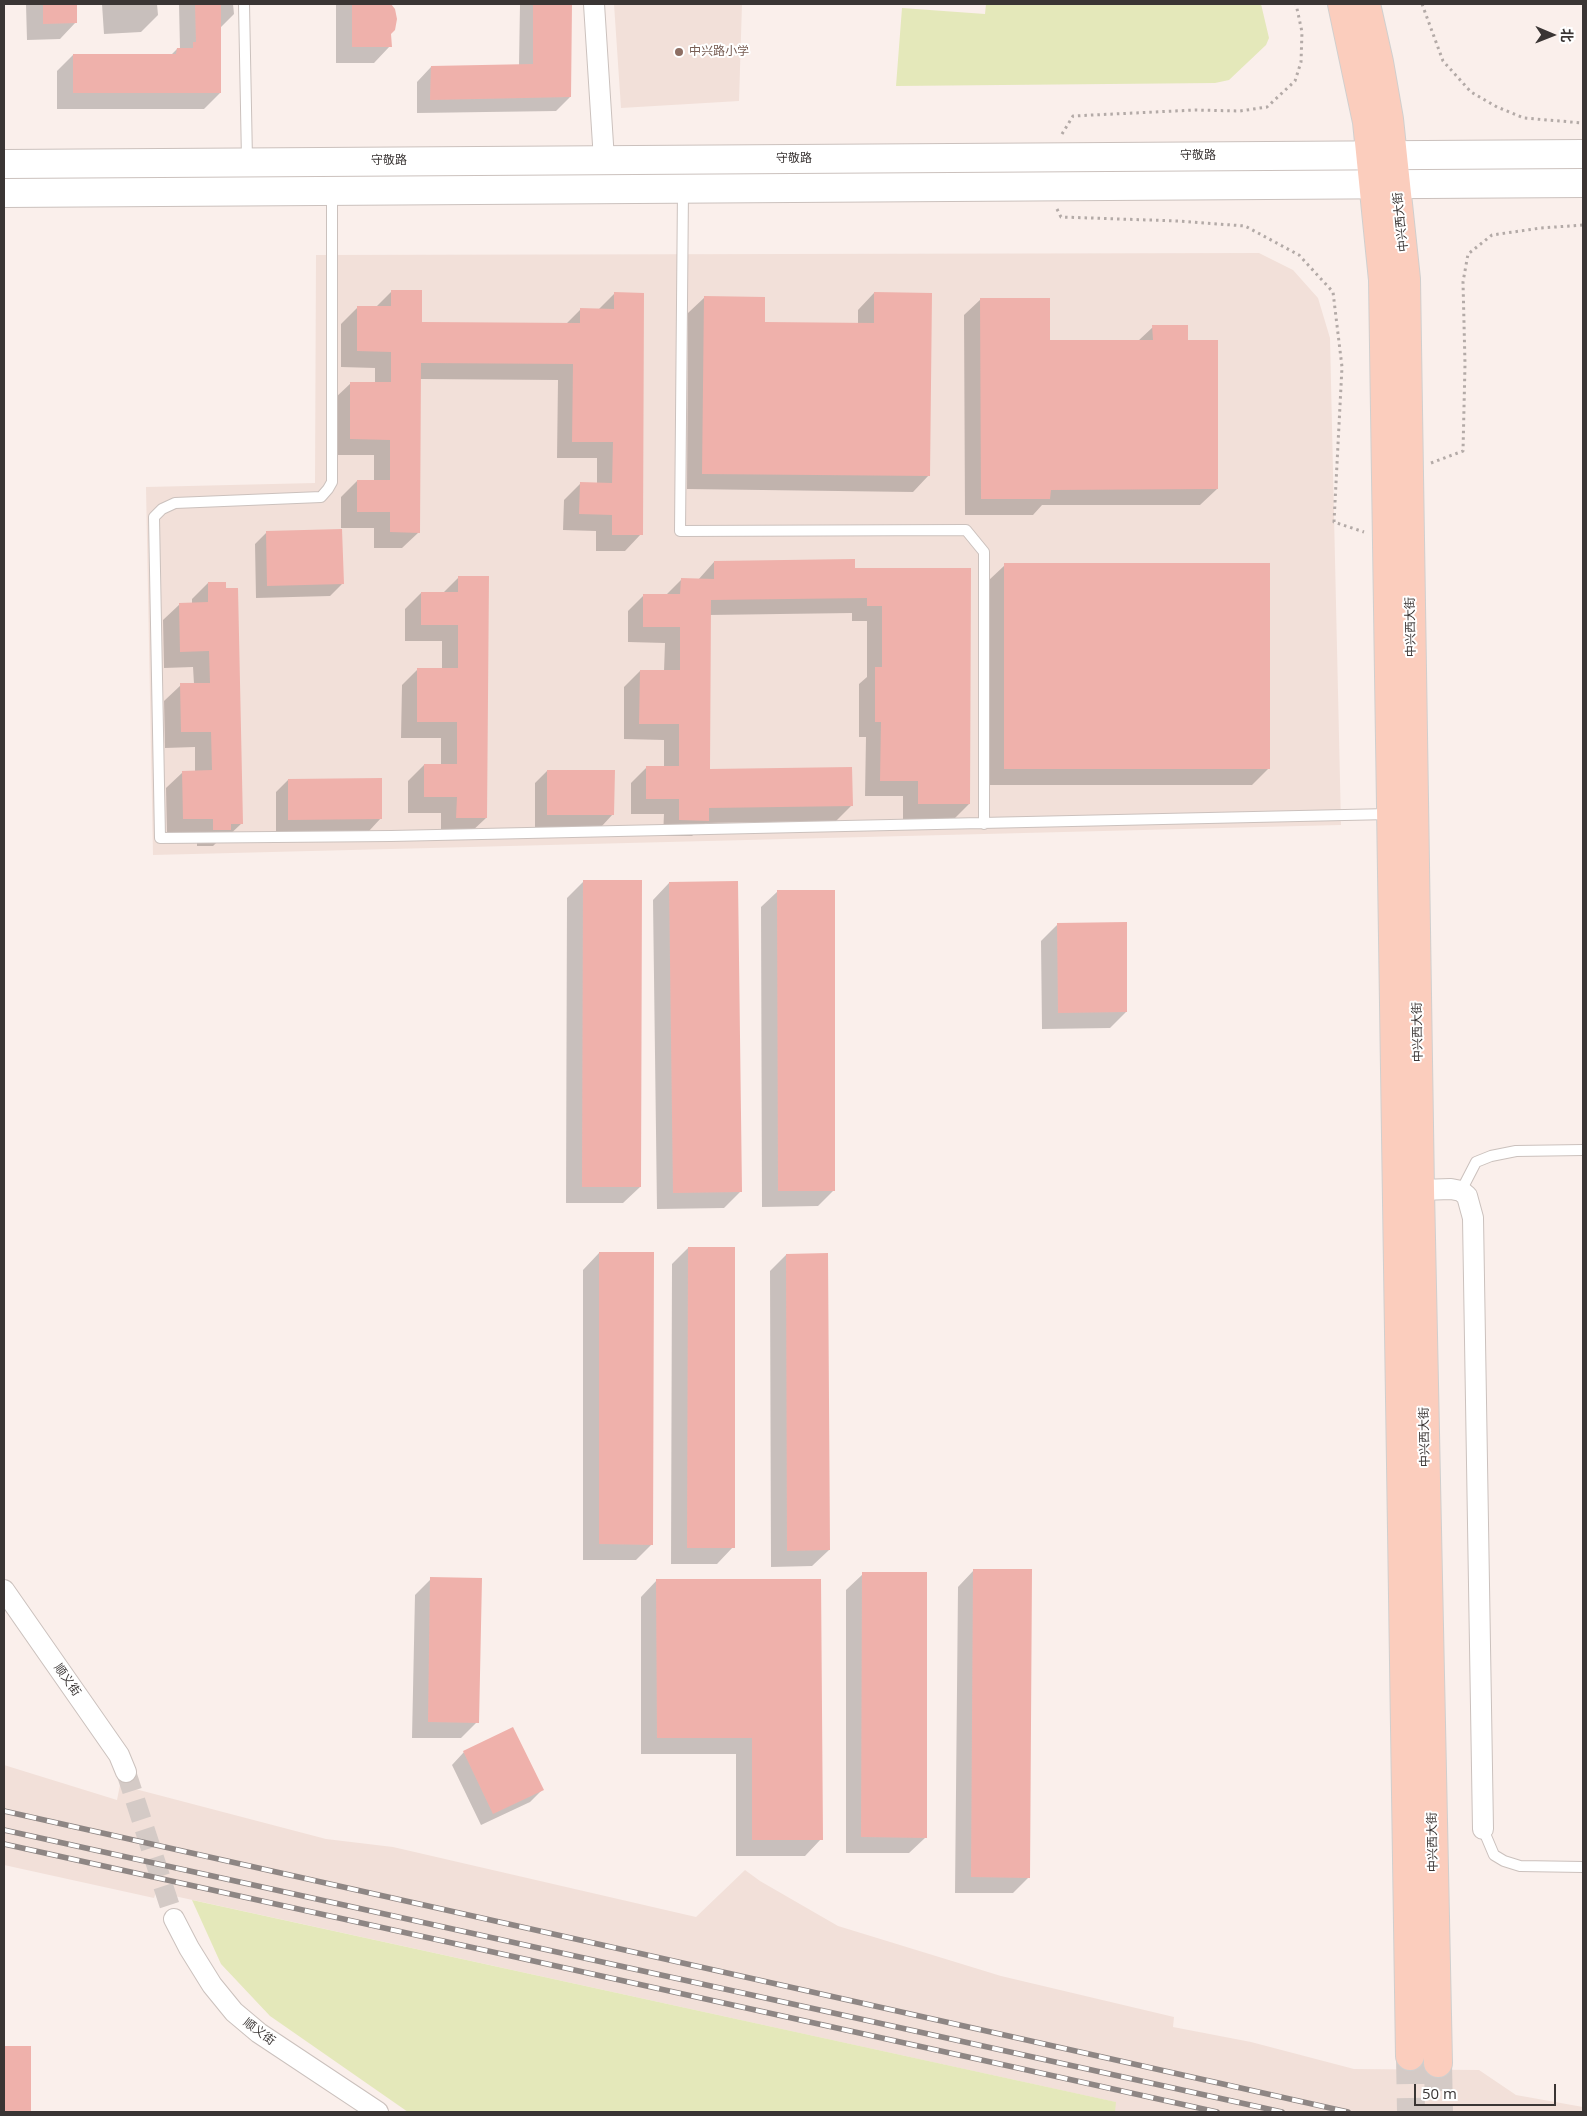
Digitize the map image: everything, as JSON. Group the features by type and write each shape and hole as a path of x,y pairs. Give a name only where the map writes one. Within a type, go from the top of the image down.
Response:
{"main road":[{"name":"中兴西大街","path":"1342,4 1358,76 1382,155"},
{"name":"中兴西大街","path":"1366,4 1379,62 1382,155 1385,184 1406,279 1420,1190 1438,2064"},
{"name":"守敬路","path":"4,164 1583,154"},
{"path":"4,193 1583,183"},
{"name":"中兴西大街","path":"1385,184 1383,280 1410,2056"}],"street":[{"path":"594,4 604,160"},
{"path":"1420,1190 1451,1189 1461,1191 1467,1196 1473,1218 1483,1829"},
{"name":"顺义街","path":"4,1590 119,1755 126,1772"},
{"name":"顺义街","path":"174,1918 193,1956 212,1985 234,2012 259,2034 378,2112"}],"lane":[{"path":"244,4 247,162"},
{"path":"683,188 680,532 966,530 984,552 984,824"},
{"path":"332,190 332,482 328,490 321,497 175,503 162,509 154,518 160,838 401,836 1391,814"},
{"path":"1461,1191 1476,1162 1491,1156 1516,1151 1583,1150"},
{"path":"1483,1829 1494,1855 1504,1861 1520,1866 1583,1867"}],"path":[{"path":"1047,157 1073,116 1195,110 1240,111 1267,107 1295,81 1301,62 1302,32 1296,4"},
{"path":"1422,4 1443,61 1471,92 1497,107 1524,118 1583,123"},
{"path":"1047,186 1061,217 1178,221 1245,226 1299,255 1333,292 1342,367 1334,522 1387,540"},
{"path":"1409,472 1463,450 1465,364 1463,282 1468,254 1492,234 1583,225"}],"shaded area":[{"name":"中兴路小学","path":"614,4 742,4 739,101 621,108"},
{"path":"1259,253 1293,270 1318,298 1330,338 1341,825 153,855 146,487 315,483 316,255"},
{"path":"4,1765 117,1800 120,1785 326,1839 393,1847 696,1917 745,1870 760,1881 838,1926 1001,1976 1174,2017 1173,2027 1251,2042 1354,2069 1479,2070 1516,2095 1583,2107 1583,2112 1115,2112 1115,2102 156,1892 154,1898 4,1865"}],"green space":[{"path":"986,4 1261,4 1269,38 1266,45 1229,80 1215,83 896,86 902,8 985,14"},
{"path":"192,1900 1116,2102 1115,2112 408,2112 270,2016 221,1964"}],"building":[{"path":"43,4 77,4 77,23 43,24"},
{"path":"195,4 221,4 221,93 73,93 73,54 176,54 177,48 193,48 193,42 196,42"},
{"path":"352,4 391,4 395,9 397,19 395,30 391,34 392,47 352,47"},
{"path":"533,4 572,4 571,97 430,100 431,66 533,64"},
{"path":"391,290 422,290 422,322 580,323 580,308 614,309 614,292 644,293 643,535 612,535 612,515 579,514 580,482 612,483 613,442 572,442 573,364 421,363 420,533 390,532 390,512 357,512 357,480 390,480 390,440 350,439 350,382 391,382 391,352 357,351 357,306 391,306"},
{"path":"874,292 932,293 930,476 702,474 704,296 765,297 765,322 874,323"},
{"path":"980,298 1050,298 1050,340 1153,340 1152,325 1188,325 1188,340 1218,340 1218,489 1051,490 1050,499 981,499"},
{"path":"342,529 344,584 267,586 266,531"},
{"path":"855,559 855,568 971,568 970,804 918,804 918,781 880,781 881,722 875,722 875,667 882,667 882,606 867,606 867,598 711,600 710,769 852,767 853,806 709,808 709,821 679,820 679,799 646,799 646,766 679,766 679,724 639,724 640,670 680,670 680,627 643,627 643,594 680,594 681,578 714,579 714,561"},
{"path":"1004,563 1270,563 1270,769 1004,769"},
{"path":"458,576 489,576 487,818 456,818 457,797 424,797 424,764 457,764 457,722 417,722 417,668 458,668 458,625 421,625 421,592 458,592"},
{"path":"208,582 226,582 226,588 238,588 243,824 231,824 231,830 213,830 213,819 183,819 182,771 212,770 211,732 181,732 180,683 210,683 209,651 180,652 179,603 208,602"},
{"path":"547,770 615,770 614,815 547,815"},
{"path":"382,778 382,819 288,820 288,779"},
{"path":"583,880 642,880 641,1187 582,1187"},
{"path":"738,881 742,1192 673,1193 669,882"},
{"path":"777,890 835,890 835,1191 778,1191"},
{"path":"1127,922 1127,1012 1058,1013 1057,923"},
{"path":"688,1247 735,1247 735,1548 687,1548"},
{"path":"599,1252 654,1252 653,1545 599,1544"},
{"path":"828,1253 830,1550 787,1551 786,1254"},
{"path":"973,1569 1032,1569 1030,1878 971,1877"},
{"path":"862,1572 927,1572 927,1838 861,1837"},
{"path":"430,1577 482,1578 479,1723 428,1722"},
{"path":"656,1579 821,1579 823,1840 752,1840 752,1738 657,1738"},
{"path":"513,1727 544,1790 493,1814 463,1751"},
{"path":"4,2046 31,2046 31,2112 4,2112"}],"tunnel":[{"path":"126,1772 174,1919"},
{"path":"1410,2056 1411,2112"},
{"path":"1438,2063 1439,2112"}],"railway":[{"path":"4,1811 1348,2112"},
{"path":"4,1830 1282,2112"},
{"path":"4,1844 1217,2112"}],"place":[{"name":"中兴路小学","path":"679,52"}]}
